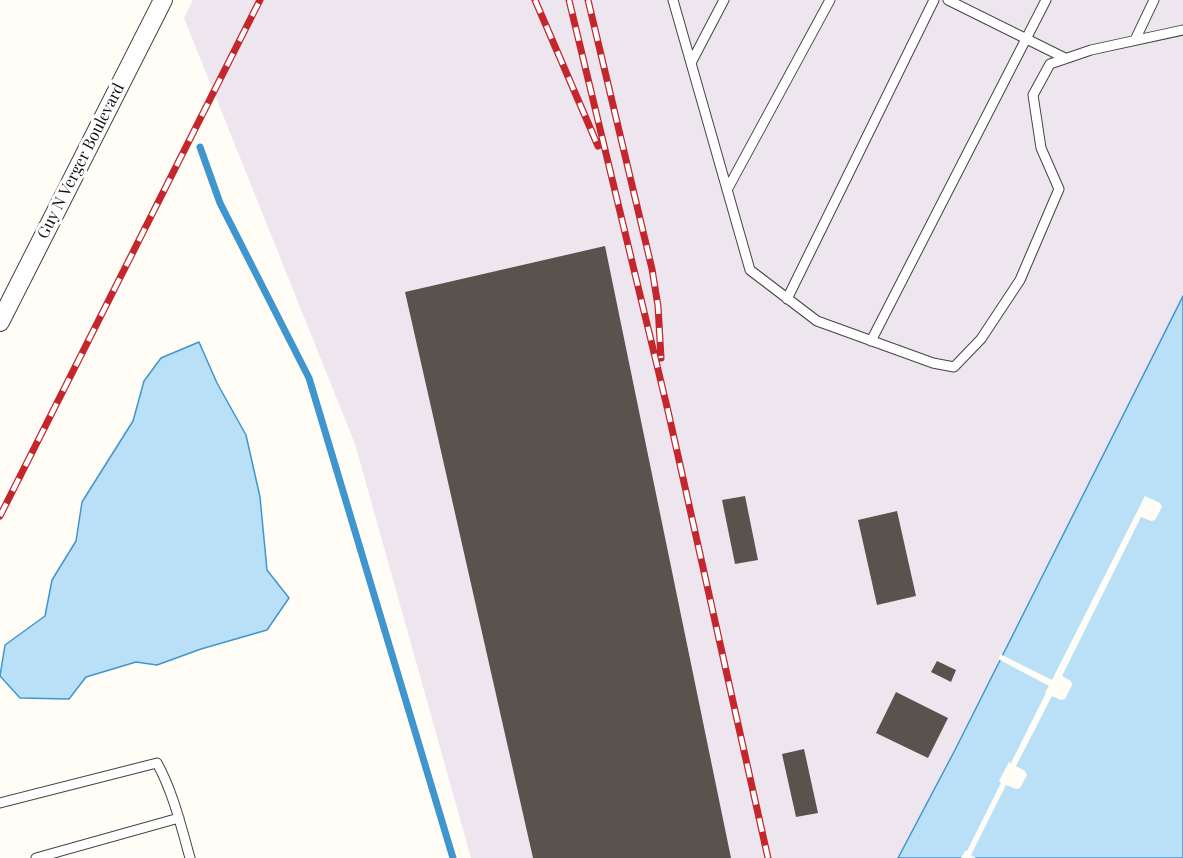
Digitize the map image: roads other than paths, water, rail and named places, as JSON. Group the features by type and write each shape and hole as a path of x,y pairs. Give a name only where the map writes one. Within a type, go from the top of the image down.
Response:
{"street":[{"name":"Guy N Verger Boulevard","path":"0,322 163,0"}],"lane":[{"path":"673,0 750,270 816,321 933,363 954,367 981,339 1020,280 1059,189 1041,148 1034,95 1050,64 1091,50 1183,30"},
{"path":"691,63 724,0"},
{"path":"727,190 830,0"},
{"path":"787,299 933,0"},
{"path":"948,0 1065,58"},
{"path":"871,341 1046,0"},
{"path":"1135,40 1154,0"},
{"path":"0,803 157,763 166,778 190,858"},
{"path":"36,858 179,818"}],"water":[{"path":"1183,296 1183,858 898,858 955,750"},
{"path":"199,342 217,383 246,435 260,497 267,570 289,598 267,630 201,649 157,665 136,662 86,677 69,699 20,698 0,676 5,645 45,616 52,580 76,541 82,502 133,421 144,381 161,358"}],"waterway":[{"path":"200,147 220,203 309,378 453,858"}],"railway":[{"path":"0,516 260,0"},
{"path":"535,0 598,146"},
{"path":"569,0 668,411 768,858"},
{"path":"588,0 652,269 658,306 661,358"}]}
